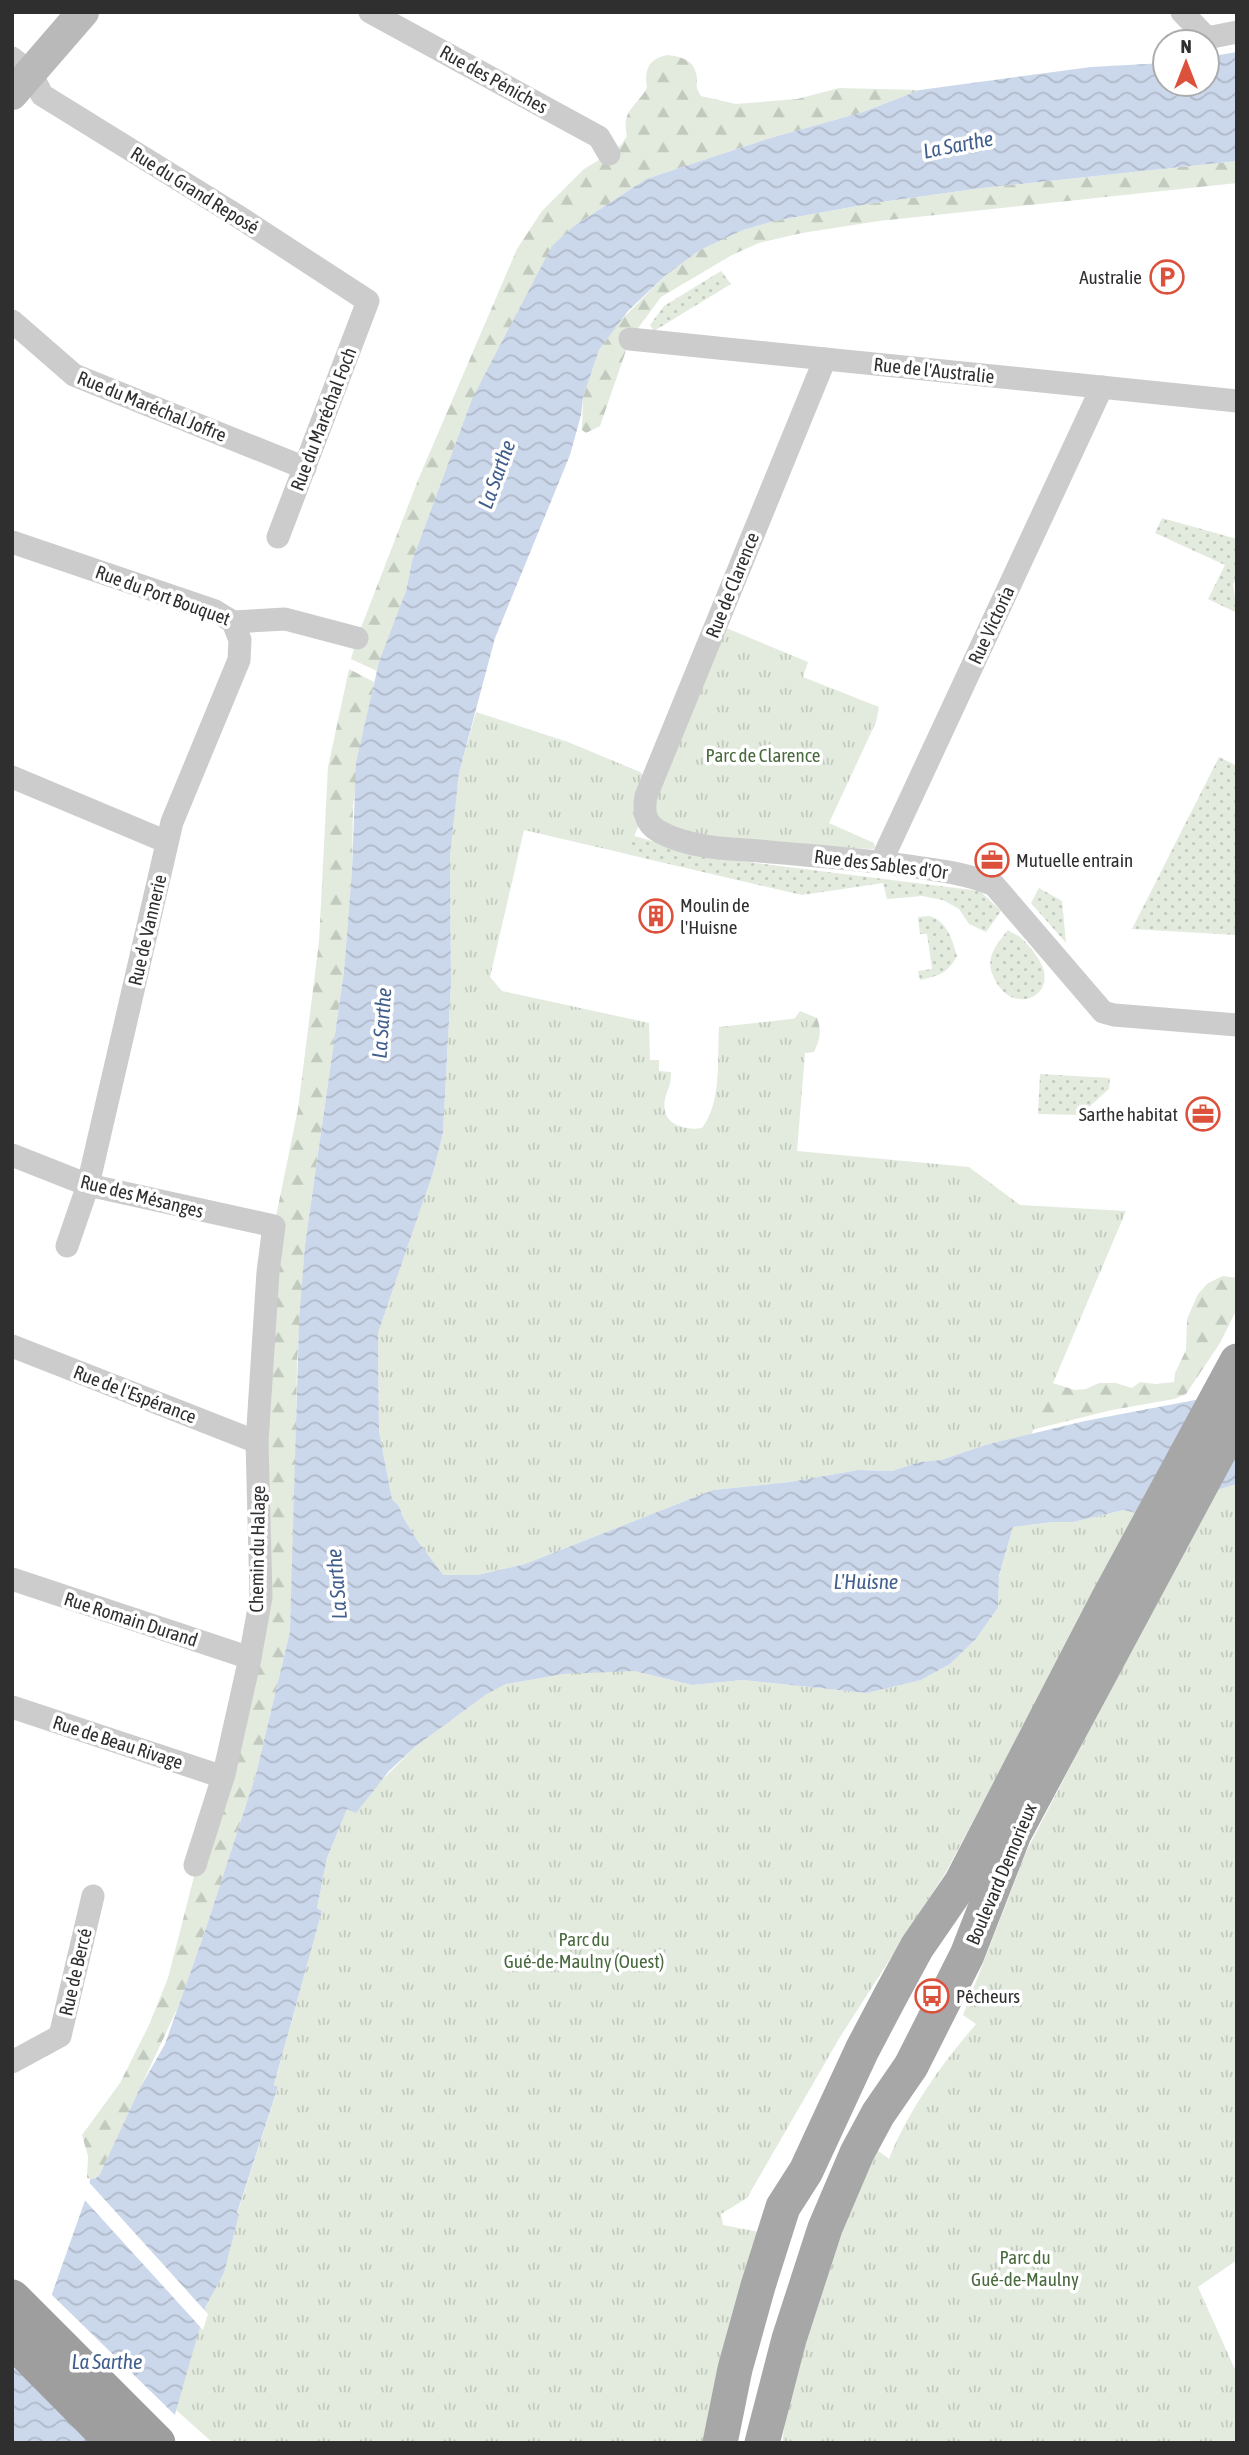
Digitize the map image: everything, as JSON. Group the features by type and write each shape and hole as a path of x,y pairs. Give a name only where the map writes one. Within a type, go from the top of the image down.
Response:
{"highway":[{"path":"12,2298 157,2443"},
{"path":"12,2339 116,2443"}],"main road":[{"path":"18,75 83,12"},
{"name":"Boulevard Demorieux","path":"789,2339 825,2228 857,2153 878,2114 911,2066 967,1955 1014,1834 1237,1361"},
{"name":"Boulevard Demorieux","path":"806,2171 917,1947 961,1883 1123,1600 1237,1419"},
{"path":"720,2443 736,2370 773,2238 783,2207 806,2171"},
{"path":"733,2443 747,2370 806,2171"},
{"path":"762,2443 789,2339"},
{"path":"773,2443 789,2339"}],"street":[{"name":"Rue des Péniches","path":"370,12 599,137 609,154"},
{"path":"1182,12 1207,38 1237,32"},
{"name":"Rue du Grand Reposé","path":"18,75 42,95 236,215 368,301"},
{"name":"Rue du Maréchal Foch","path":"278,537 368,301"},
{"name":"Rue du Maréchal Joffre","path":"12,321 74,375 306,468"},
{"name":"Rue de l'Australie","path":"630,339 1237,401"},
{"name":"Rue de Clarence","path":"644,813 646,796 655,773 824,359"},
{"name":"Rue Victoria","path":"881,862 1102,387"},
{"name":"Rue du Port Bouquet","path":"12,542 215,611 233,622 285,619 357,638"},
{"name":"Rue de Vannerie","path":"67,1245 88,1185 172,822 239,660 240,640 233,622"},
{"path":"12,777 167,842"},
{"name":"Rue des Sables d'Or","path":"644,813 649,823 659,832 703,845 881,862 972,876 994,885 1103,1012 1237,1025"},
{"name":"Rue des Mésanges","path":"12,1155 88,1185 274,1226"},
{"name":"Chemin du Halage","path":"195,1865 223,1777 261,1597 257,1442 268,1272 274,1226"},
{"name":"Rue de l'Espérance","path":"12,1346 257,1442"},
{"name":"Rue Romain Durand","path":"12,1579 250,1658"},
{"name":"Rue de Beau Rivage","path":"12,1707 223,1777"},
{"name":"Rue de Bercé","path":"12,2062 60,2036 93,1896"}],"green space":[{"path":"667,55 680,57 692,64 701,96 736,104 797,99 839,88 920,90 863,112 767,139 646,179 574,226 472,399 412,561 406,591 377,671 351,659 418,480 517,249 542,211 584,169 621,145 627,136 628,114 647,88 649,66 655,59"},
{"path":"1237,161 1237,183 879,221 759,243 732,255 661,297 630,339 600,426 586,433 582,430 583,397 599,350 622,319 666,275 700,250 743,230 774,221 874,203 982,188"},
{"path":"721,271 731,284 654,331 650,325 664,306"},
{"path":"1162,518 1237,539 1237,579 1233,584 1237,613 1208,599 1225,565 1155,533"},
{"name":"Parc de Clarence","path":"719,625 808,662 803,677 879,707 876,722 829,823 874,843 873,849 710,841 663,827 653,805"},
{"path":"349,669 374,682 353,805 352,870 344,971 305,1245 297,1363 290,1631 256,1774 178,2007 100,2174 89,2179 88,2156 82,2135 120,2083 149,2025 168,1978 250,1658 274,1226 298,1109 319,942 328,767"},
{"path":"476,712 568,742 644,776 638,827 627,854 524,830 490,977 502,991 649,1023 650,1060 659,1060 659,1071 671,1072 664,1108 675,1124 702,1128 708,1118 716,1093 719,1027 808,1017 797,1151 969,1167 1020,1205 1126,1211 1031,1435 892,1471 858,1470 790,1482 713,1490 525,1564 477,1575 443,1576 392,1499 379,1431 378,1333 433,1173 443,1133 451,983 450,848 459,773"},
{"path":"1219,757 1237,766 1237,935 1132,929"},
{"path":"634,836 709,857 980,891 1001,911 986,932 969,924 959,909 943,900 922,896 887,899 883,883 802,895 626,854"},
{"path":"1039,888 1062,901 1066,943 1031,903"},
{"path":"929,916 944,926 957,956 942,973 920,980 918,971 932,969 927,934 920,934 918,917"},
{"path":"1008,930 1029,946 1044,972 1044,983 1032,997 1012,997 1002,990 991,971 993,952"},
{"path":"800,1011 817,1018 820,1035 814,1052 806,1053 797,1048 790,1025"},
{"path":"1040,1074 1110,1078 1109,1089 1080,1115 1038,1114"},
{"path":"1223,1276 1237,1278 1237,1309 1220,1343 1186,1394 1174,1399 1112,1410 974,1444 1046,1381 1075,1390 1086,1389 1099,1383 1116,1383 1132,1388 1140,1382 1174,1382 1175,1373 1186,1350 1187,1319 1198,1294 1208,1283"},
{"name":"Parc du Gué-de-Maulny","path":"1237,1484 1237,2260 1198,2287 1237,2374 1237,2443 782,2443 795,2353 835,2230 876,2149 889,2159 927,2088 976,2024 963,2015 1027,1850 1214,1491"},
{"name":"Parc du Gué-de-Maulny (Ouest)","path":"1124,1510 1136,1513 946,1872 840,2037 747,2198 721,2214 723,2225 759,2232 704,2443 213,2443 175,2409 206,2306 224,2273 239,2215 237,2214 278,2088 274,2086 322,1911 317,1908 327,1858 347,1809 373,1789 416,1746 487,1694 506,1684 564,1674 634,1671 692,1685 743,1680 867,1693 921,1680 950,1664 975,1640 998,1608 999,1577 1013,1527 1073,1522"}],"water":[{"path":"1237,52 1237,161 982,188 874,203 774,221 743,230 700,250 666,275 628,311 599,350 583,397 570,455 495,638 459,773 450,855 451,983 443,1133 433,1173 378,1333 379,1431 392,1499 443,1575 477,1575 525,1564 713,1490 790,1482 858,1470 892,1471 1085,1421 1237,1392 1237,1484 1139,1514 1124,1510 1073,1522 1013,1527 999,1576 998,1608 975,1640 950,1664 921,1680 867,1693 743,1680 692,1685 634,1671 564,1674 506,1684 487,1694 416,1746 389,1771 356,1813 347,1809 327,1858 317,1908 322,1911 274,2085 278,2087 237,2213 239,2215 224,2273 206,2306 173,2421 144,2443 12,2443 12,2374 52,2294 89,2189 90,2179 100,2174 140,2088 165,2044 256,1774 290,1631 299,1322 305,1245 344,971 352,870 356,763 379,662 406,591 412,561 472,399 552,246 574,226 646,179 767,139 863,112 920,90 1091,67 1151,64 1151,98 1221,98 1221,55"}],"pier":[{"path":"86,2179 208,2314 203,2330 82,2197"},
{"path":"49,2292 177,2417 175,2424 150,2443 13,2364"}],"place":[{"name":"Australie","path":"1167,277"},
{"name":"Mutuelle entrain","path":"992,860"},
{"name":"Moulin de l'Huisne","path":"656,916"},
{"name":"Sarthe habitat","path":"1203,1114"},
{"name":"Pêcheurs","path":"932,1996"}],"water label":[{"name":"La Sarthe","path":"958,144"},
{"name":"La Sarthe","path":"496,474"},
{"name":"La Sarthe","path":"381,1023"},
{"name":"L'Huisne","path":"866,1581"},
{"name":"La Sarthe","path":"336,1584"},
{"name":"La Sarthe","path":"107,2361"}]}
